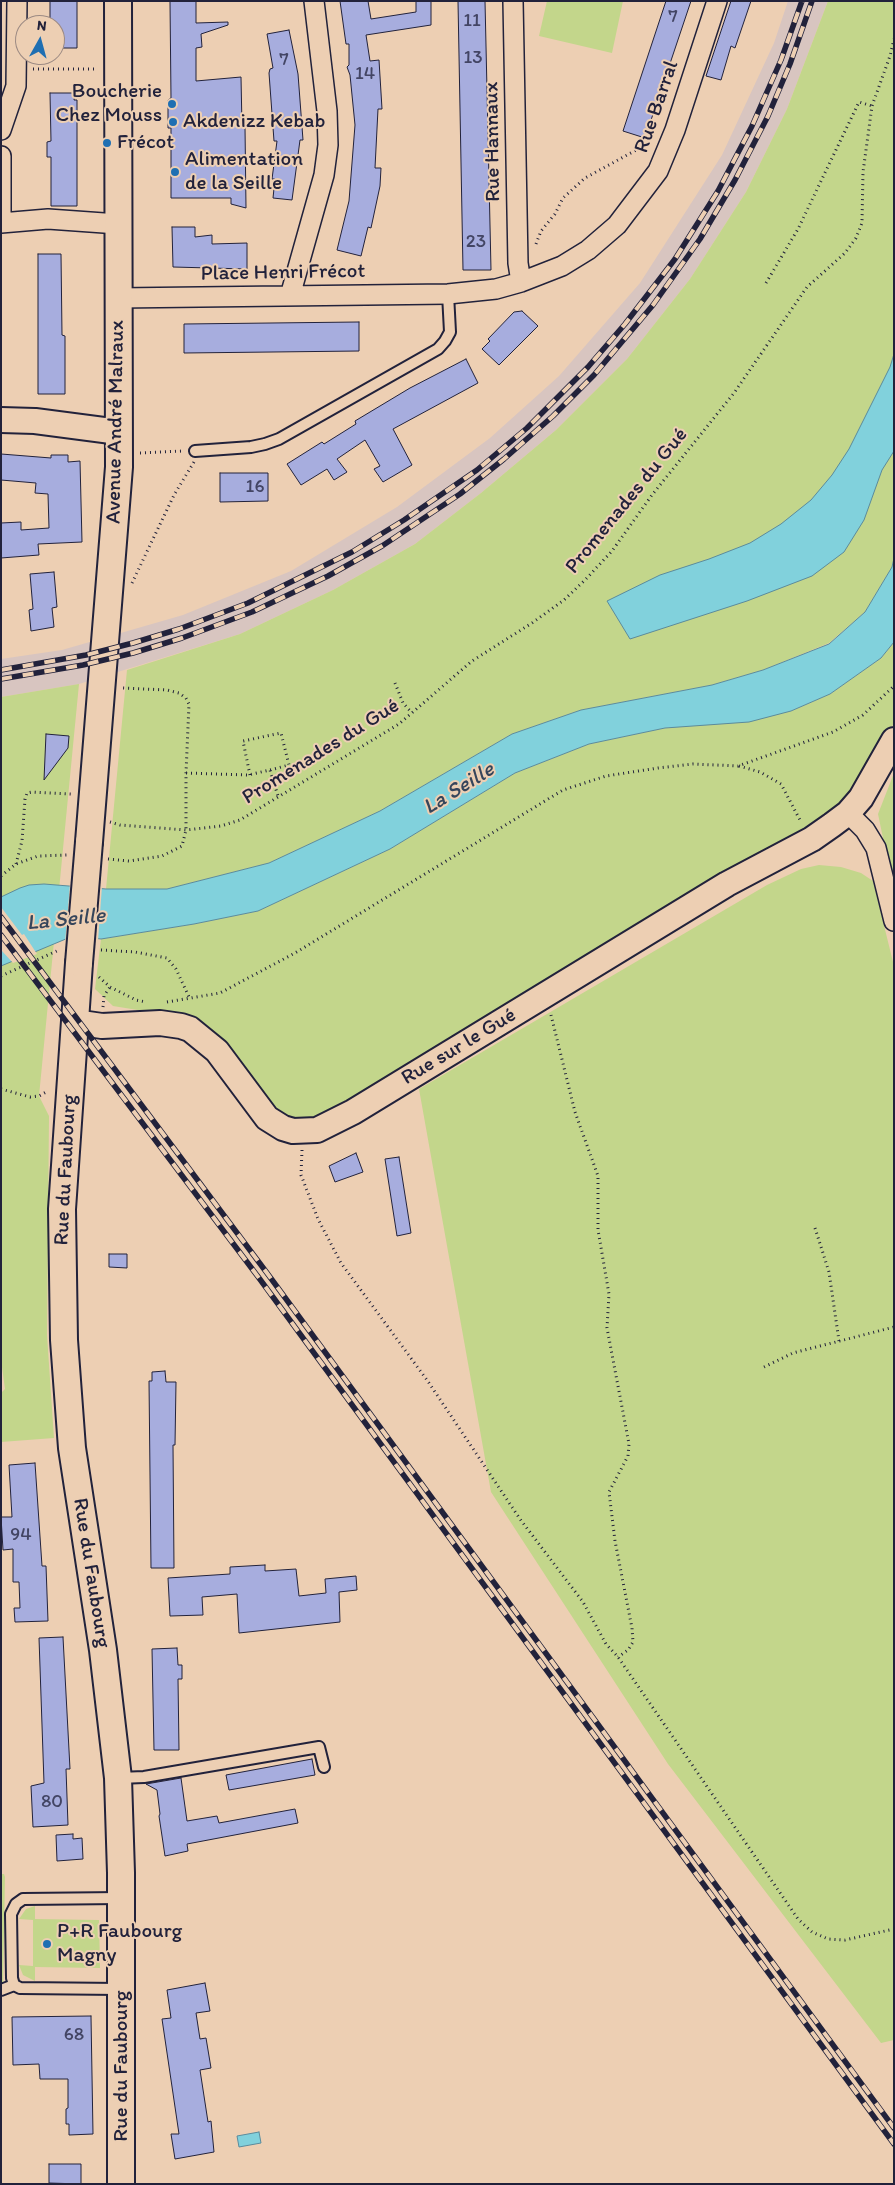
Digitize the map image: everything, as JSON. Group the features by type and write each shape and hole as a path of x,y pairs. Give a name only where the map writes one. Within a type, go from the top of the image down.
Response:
{"main road":[{"name":"Avenue André Malraux","path":"79,960 119,467 118,1"},
{"name":"Rue du Faubourg","path":"79,960 62,1209 64,1340 72,1448 103,1650 118,1778 122,1898 121,2184"}],"street":[{"path":"1,130 16,86 17,68 9,22 17,1"},
{"path":"290,296 324,174 328,145 328,111 314,1"},
{"name":"Rue Hannaux","path":"513,1 518,263 521,282"},
{"name":"Rue Barral","path":"521,282 568,262 588,250 617,225 658,171 676,130 717,1"},
{"path":"1,156 1,223 48,219 118,224"},
{"name":"Place Henri Frécot","path":"118,298 448,294 496,289 521,282"},
{"path":"1,420 35,421 119,432"},
{"name":"Rue sur le Gué","path":"74,1022 102,1026 160,1023 190,1029 217,1051 267,1118 283,1128 304,1132 317,1130 338,1121 727,884 812,839 848,813 872,782 894,740"},
{"path":"848,813 865,830 876,848 894,921"}],"lane":[{"path":"195,451 251,447 265,444 438,349 446,342 450,332 448,294"},
{"path":"118,1778 144,1778 319,1747 324,1767"},
{"path":"122,1898 23,1899 16,1904 11,1914 12,1978 14,1985 20,1988 122,1989"},
{"path":"1,1990 14,1985"}],"path":[{"name":"Promenades du Gué","path":"107,821 120,825 186,830 221,826 240,820 399,724 472,661 532,624 564,600 586,579 612,551 652,495 734,393 807,287 844,253 856,238 862,224 863,172 872,106 890,56 894,39"},
{"path":"17,68 118,68"},
{"path":"766,283 798,229 858,102 872,106"},
{"path":"518,263 528,260 541,231 555,214 563,198 585,178 676,130"},
{"path":"130,586 174,495 195,462 195,451 140,453"},
{"path":"396,683 403,702 412,713"},
{"path":"738,766 833,732 863,715 894,686"},
{"path":"122,688 167,690 179,693 186,698 189,704 186,830"},
{"path":"186,773 250,775 289,765 281,733 243,741 250,775"},
{"path":"159,1003 190,999 220,992 295,952 563,790 606,776 692,764 738,766 760,772 781,784 812,839"},
{"path":"270,770 278,796"},
{"path":"16,864 22,841 27,793 93,795"},
{"path":"1,976 79,960 135,952 167,958 176,969 190,999"},
{"path":"79,960 86,976 88,972 96,975 110,987 136,1000 153,1003"},
{"path":"544,995 554,1020 575,1112 598,1176 598,1230 610,1294 607,1328 629,1444 628,1456 609,1492 615,1541 633,1642 628,1650 618,1656"},
{"path":"1,1089 30,1097 40,1096 71,1071"},
{"path":"304,1132 301,1175 318,1219 341,1263 427,1380 520,1519 583,1602 606,1644 618,1656 798,1919 812,1932 828,1939 845,1940 894,1929"},
{"path":"815,1228 829,1272 839,1341"},
{"path":"764,1367 793,1353 894,1327"}],"shaded area":[{"path":"788,1 828,1 787,109 746,192 690,279 627,359 556,430 481,493 415,544 333,590 240,634 79,684 1,697 1,659 62,650 183,615 291,571 397,507 490,438 559,376 640,283 722,155 774,43"}],"green space":[{"path":"547,1 623,1 612,53 539,36"},
{"path":"828,1 894,1 894,558 892,567 865,612 829,643 763,670 712,685 581,710 512,734 380,811 269,863 167,889 106,889 127,670 240,634 333,590 415,544 481,493 556,430 627,359 690,279 746,192 787,109"},
{"path":"894,642 894,723 850,799 820,827 321,1120 298,1123 273,1113 217,1036 150,1012 113,1006 95,989 101,939 194,924 258,911 390,849 515,773 589,744 665,728 791,711 830,694 881,658"},
{"path":"79,684 39,1096 49,1116 47,1335 54,1438 1,1442 1,1393 5,1389 1,1360 1,697"},
{"path":"894,773 894,891 878,814"},
{"path":"819,865 841,867 861,873 873,881 894,966 894,2040 881,2043 668,1764 491,1492 419,1089 767,885 801,869"},
{"path":"1,1874 4,1874 5,1877 3,1986 1,1986"},
{"path":"35,1906 35,1919 99,1920 100,1968 35,1967 35,1981 23,1975 19,1965 33,1966 33,1920 19,1919 26,1909"}],"water":[{"path":"894,354 894,451 882,470 864,520 844,552 812,576 747,601 630,639 607,601 660,575 750,543 781,524 811,500 832,475 849,449 890,367"},
{"name":"La Seille","path":"894,558 894,642 881,658 830,694 791,711 749,722 665,728 589,744 515,773 390,849 258,911 194,924 101,939 73,936 1,966 1,897 20,888 44,884 106,889 167,889 269,863 380,811 512,734 581,710 712,685 763,670 829,644 865,612 892,567"},
{"path":"259,2132 261,2143 239,2147 237,2136"}],"pier":[{"path":"70,884 102,886 98,941 74,939 65,943"},
{"path":"1,907 22,935 24,934 37,954 13,963 2,951"}],"building":[{"path":"50,1 77,1 77,48 65,48 65,15 50,15"},
{"path":"170,1 196,1 196,23 228,22 228,25 201,34 202,47 196,48 196,81 241,77 242,127 245,127 246,208 231,204 231,198 171,198 171,128 168,128 168,100 171,98"},
{"path":"340,1 368,1 371,19 416,12 416,1 431,1 431,25 366,35 370,61 379,60 382,109 378,109 375,168 381,168 380,186 371,228 368,227 361,256 337,250 349,201 355,125 350,75 347,67 349,65 349,44 346,44"},
{"path":"458,1 485,1 491,270 463,270"},
{"path":"666,1 691,1 645,138 623,131"},
{"path":"731,1 751,1 735,48 731,46 721,80 706,76"},
{"path":"289,30 298,74 303,140 300,140 292,200 273,198 275,179 272,179 277,141 274,141 269,73 270,69 273,68 267,34"},
{"path":"50,93 75,93 74,100 77,100 77,206 51,206 51,157 47,157 47,142 51,141"},
{"path":"172,227 195,227 195,237 212,235 212,244 247,243 247,269 173,267"},
{"path":"38,254 61,254 62,335 65,336 65,394 38,394"},
{"path":"522,311 538,326 499,365 482,349 490,341 488,339 514,312"},
{"path":"359,322 359,351 184,353 184,324"},
{"path":"466,359 478,383 393,429 412,465 383,482 374,469 380,466 365,440 337,459 347,472 334,480 327,469 301,485 287,464 322,442 324,444 356,424 355,421 410,388"},
{"path":"1,454 51,458 51,455 68,455 68,462 80,461 82,542 38,544 39,555 1,558 1,523 21,522 21,530 49,528 48,494 35,493 36,483 1,480"},
{"path":"220,473 268,473 268,501 220,502"},
{"path":"54,572 57,607 52,608 54,627 31,631 29,610 33,609 30,574"},
{"path":"46,734 69,736 68,748 44,780"},
{"path":"356,1153 363,1172 335,1182 329,1166"},
{"path":"399,1157 411,1233 397,1236 385,1159"},
{"path":"109,1254 127,1254 127,1268 109,1267"},
{"path":"165,1371 166,1382 176,1382 175,1445 173,1445 174,1568 151,1568 149,1381 152,1381 152,1372"},
{"path":"35,1463 42,1566 46,1566 48,1621 15,1622 14,1608 20,1608 19,1582 13,1582 13,1549 3,1550 1,1517 12,1517 9,1465"},
{"path":"265,1565 265,1571 296,1569 299,1596 326,1593 325,1579 356,1576 357,1590 339,1592 340,1622 239,1633 237,1594 202,1597 203,1615 170,1616 168,1578 230,1574 230,1567"},
{"path":"63,1637 70,1769 66,1769 68,1825 33,1827 31,1786 44,1783 39,1638"},
{"path":"177,1648 178,1665 182,1665 182,1679 178,1679 179,1750 154,1750 152,1649"},
{"path":"312,1759 315,1775 229,1790 226,1775"},
{"path":"181,1778 187,1821 217,1816 219,1823 295,1809 298,1823 187,1844 188,1851 165,1856 157,1790 146,1784"},
{"path":"73,1834 73,1839 82,1838 83,1859 57,1861 56,1835"},
{"path":"205,1983 210,2011 196,2013 200,2039 206,2038 211,2068 200,2070 208,2122 211,2121 214,2152 175,2159 171,2134 179,2134 162,2019 171,2018 167,1990"},
{"path":"91,2016 93,2134 69,2135 69,2124 66,2124 68,2079 40,2079 39,2064 13,2065 12,2017"},
{"path":"49,2164 81,2164 81,2184 49,2183"}],"railway":[{"path":"1,670 86,655 133,643 179,629 248,603 352,552 404,520 477,470 527,428 588,367 625,324 675,259 718,191 752,126 781,60 802,1"},
{"path":"1,679 83,665 133,653 182,638 252,612 328,576 382,546 460,494 504,459 553,416 594,375 653,305 700,239 735,180 768,116 790,64 812,1"},
{"path":"1,917 267,1273 894,2128"},
{"path":"1,935 259,1278 894,2144"}],"place":[{"name":"Boucherie Chez Mouss","path":"172,104"},
{"name":"Akdenizz Kebab","path":"173,122"},
{"name":"Frécot","path":"107,143"},
{"name":"Alimentation de la Seille","path":"175,172"},
{"name":"P+R Faubourg Magny","path":"47,1944"}]}
